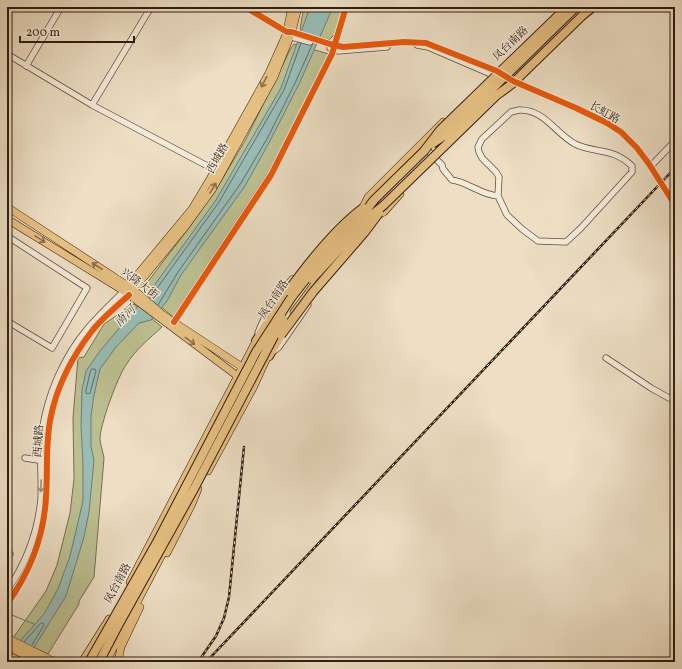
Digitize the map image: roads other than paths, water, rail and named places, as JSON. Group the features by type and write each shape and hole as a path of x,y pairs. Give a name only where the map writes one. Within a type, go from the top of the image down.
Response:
{"highway":[{"name":"凤台南路","path":"89,662 157,542 264,339 291,298 338,240 364,213 371,199 422,147 567,7"},
{"path":"422,147 445,135 576,7"},
{"name":"凤台南路","path":"99,662 195,487 281,323 295,301 330,259 368,218 384,208 496,95 512,84 582,11 593,7"},
{"path":"256,340 288,291 317,255 351,217 371,199"},
{"path":"269,356 281,336 313,292 384,208"}],"main road":[{"name":"西城路","path":"129,291 192,209 215,170 291,34 292,7"},
{"name":"西城路","path":"129,291 185,227 212,190 274,78 291,34 298,7"},
{"name":"凤台南路","path":"422,147 562,7"},
{"name":"凤台南路","path":"106,662 189,503 253,388 269,356 271,346 317,280 331,262 372,219 513,81 593,7"},
{"name":"凤台南路","path":"82,662 116,609 256,340 263,333 289,293 305,272 363,210 371,199"},
{"name":"兴隆大街","path":"7,207 129,291 253,388"},
{"name":"兴隆大街","path":"7,219 129,291"},
{"name":"兴隆大街","path":"161,316 174,322 257,379"},
{"name":"凤台南路","path":"118,662 121,647 139,608 192,504 198,489"},
{"path":"7,638 41,659"},
{"path":"7,646 41,659 55,662"},
{"path":"7,655 20,662"}],"street":[{"path":"26,66 61,7"},
{"path":"92,105 151,7"},
{"name":"长虹路","path":"246,7 291,34 334,47 404,42 426,43 576,108 607,123 629,139 651,166 675,205"},
{"path":"174,322 271,175 334,47 346,7"},
{"path":"7,54 92,105 215,170"},
{"path":"519,110 528,110 538,114 559,133 575,144 608,152 624,159 632,166 632,172 616,191 570,239 563,242 538,241 507,215 498,196 499,177 494,169 482,158 478,147 482,138 511,112 519,110"},
{"path":"651,166 675,141"},
{"path":"422,147 442,165 443,169 452,180 492,196 498,196"},
{"path":"7,236 87,288 52,348 7,321"},
{"name":"西城路","path":"7,591 19,573 27,556 35,532 41,498 44,461 51,415 62,381 77,352 104,314 129,291"},
{"path":"606,358 651,388 669,398 675,397"},
{"path":"25,458 44,461"},
{"name":"西城路","path":"7,604 25,576 35,555 41,533 46,498 44,461"}],"water":[{"path":"310,7 333,7 300,82 245,186 181,275 167,301 151,320 139,323 116,347 100,369 91,416 91,446 94,460 89,512 84,537 66,596 25,662 7,662 19,642 44,614 58,589 70,556 83,501 81,426 82,390 86,371 100,351 148,294 216,200 281,88"}],"waterway":[{"path":"7,613 34,624"}],"railway":[{"path":"206,662 675,168"},
{"path":"198,662 216,636 224,618 229,597 244,447"}],"water label":[{"name":"南河","path":"125,316"}]}
